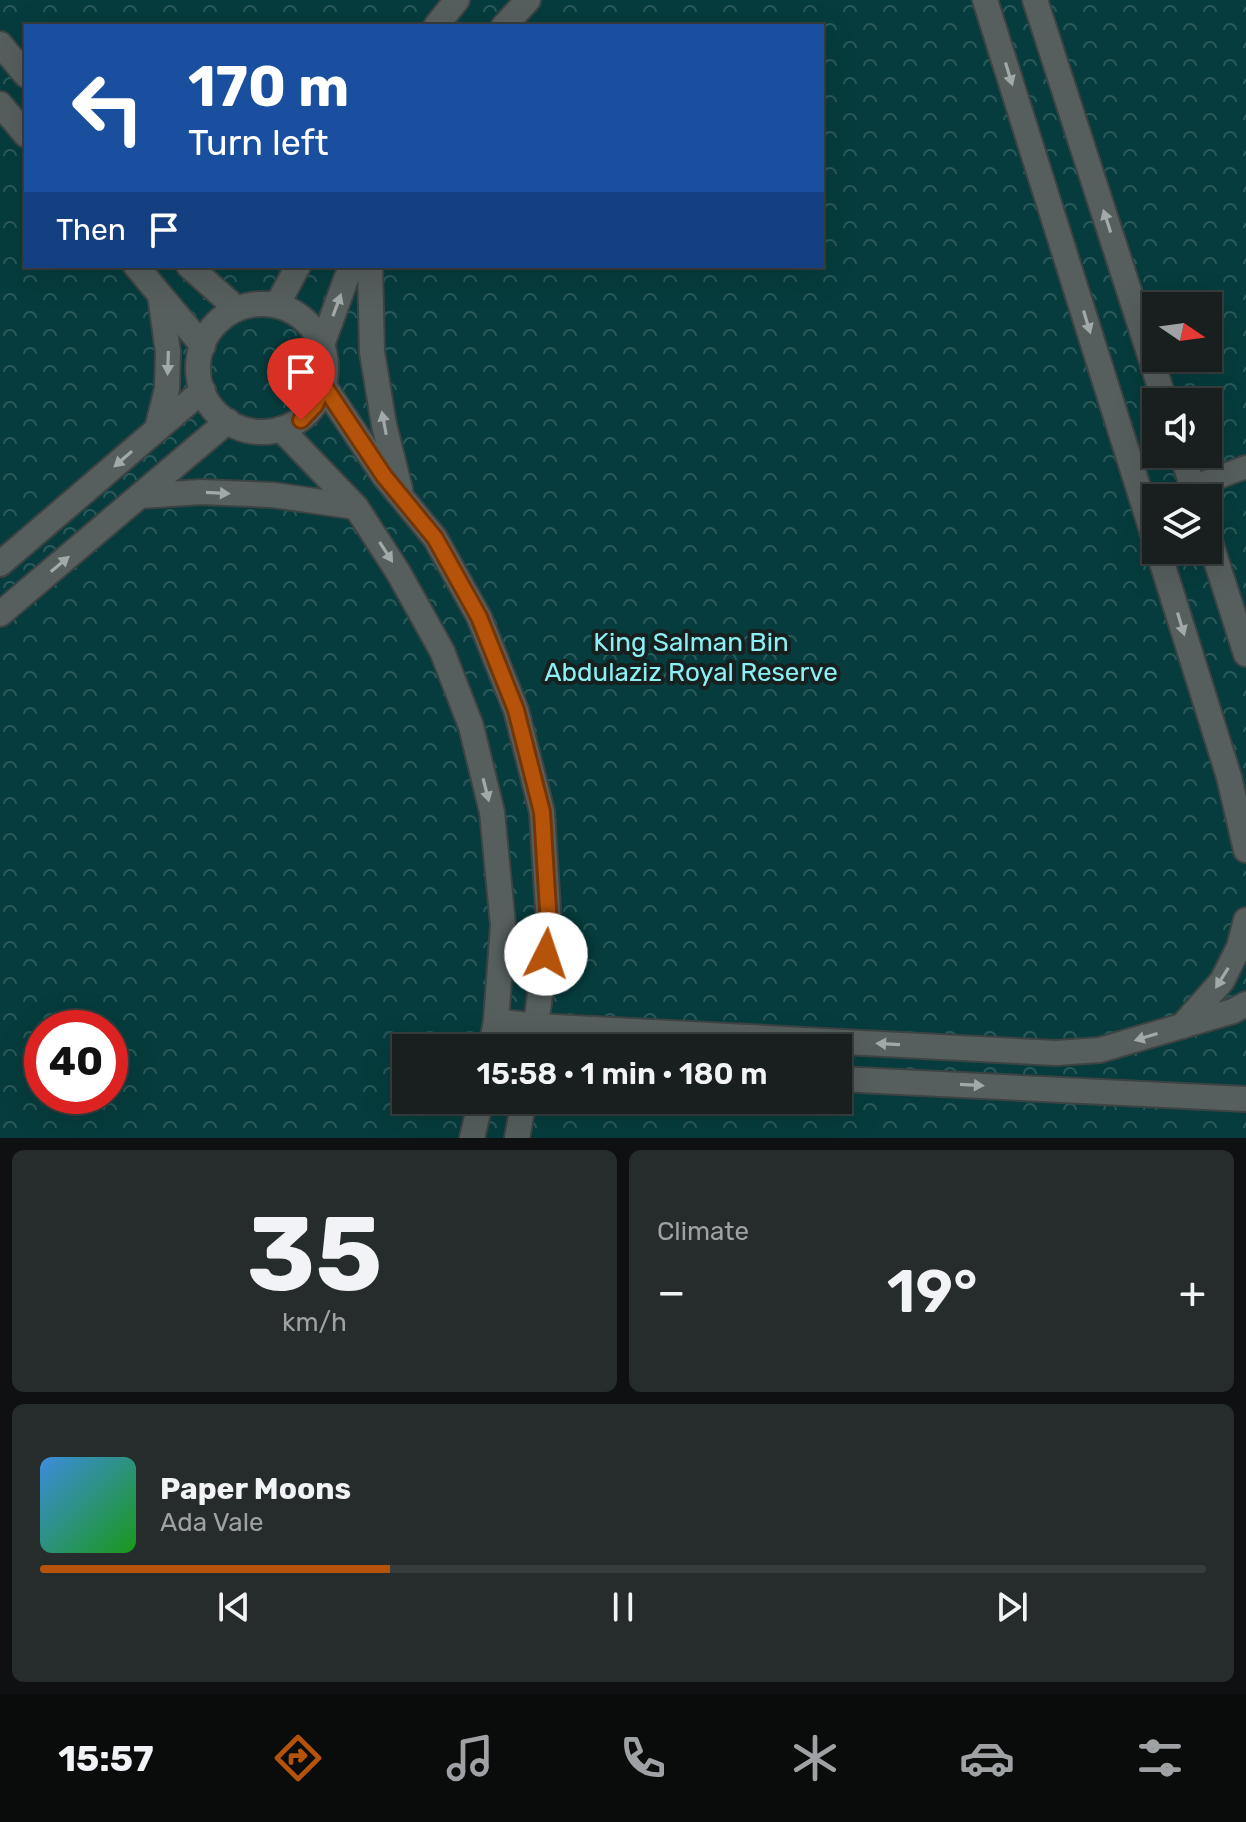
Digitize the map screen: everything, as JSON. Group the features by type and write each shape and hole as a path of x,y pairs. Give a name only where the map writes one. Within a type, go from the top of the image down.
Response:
{"street":[{"path":"438,24 457,0"},
{"path":"506,24 528,0"},
{"path":"985,0 1142,499"},
{"path":"1035,0 1160,388"},
{"path":"0,44 24,73"},
{"path":"0,104 24,133"},
{"path":"138,268 203,346"},
{"path":"191,268 237,309"},
{"path":"277,305 297,268"},
{"path":"322,345 352,268"},
{"path":"370,268 372,352 384,425 403,499"},
{"path":"157,429 167,389 168,352 160,295"},
{"path":"257,304 277,305 296,313 312,327 322,345 326,365 324,386 315,405 301,420 281,429 260,432 239,428 221,417 207,400 199,380 199,358 206,338 219,321 237,309 257,304"},
{"path":"324,386 384,476 435,538 479,617 516,710 542,812 549,926 535,1034"},
{"path":"0,564 203,390"},
{"path":"0,614 228,421"},
{"path":"281,429 356,507 398,572 442,651 471,726 492,812 503,925 494,1034"},
{"path":"1211,484 1246,467"},
{"path":"140,496 201,492 273,495 356,507"},
{"path":"1162,564 1229,777 1246,850"},
{"path":"1217,564 1246,654"},
{"path":"1182,1026 1222,981 1239,947 1246,920"},
{"path":"852,1047 1056,1053 1100,1050 1233,1011 1246,1004"},
{"path":"496,1021 528,1034"},
{"path":"852,1080 1246,1099"},
{"path":"472,1138 478,1114"},
{"path":"517,1138 521,1114"}],"green space":[{"name":"King Salman Bin Abdulaziz Royal Reserve","path":"0,0 1246,0 1246,1138 0,1138"}],"route":[{"path":"301,420 315,405 324,386 384,476 435,538 479,617 516,710 542,812 549,926 546,954"}]}
